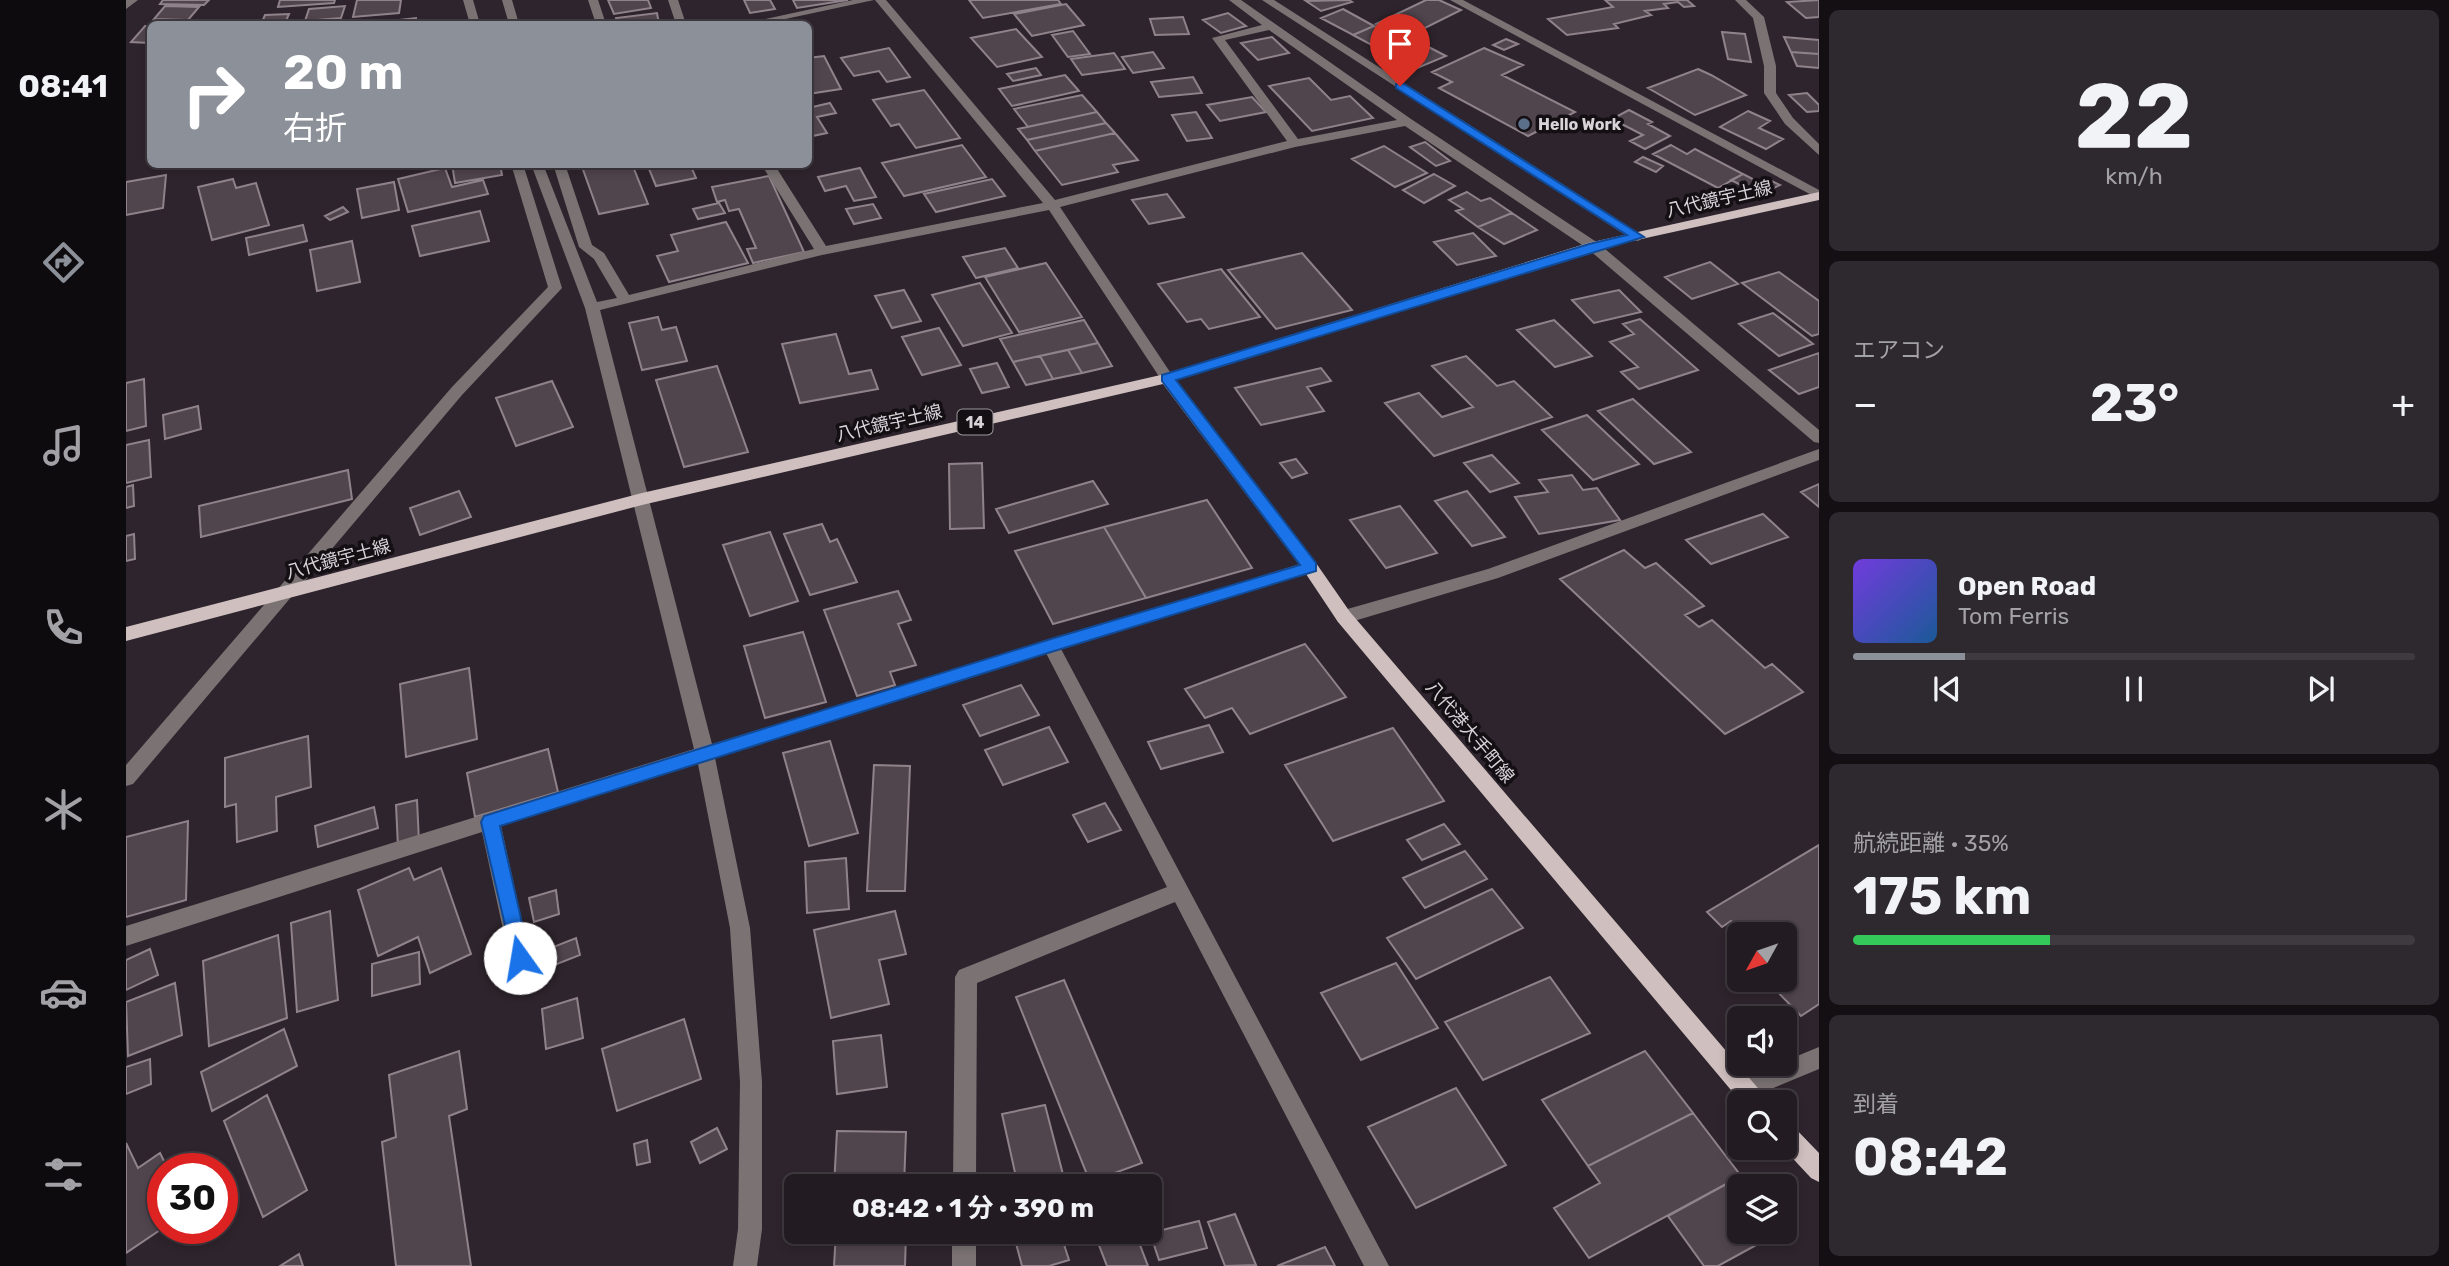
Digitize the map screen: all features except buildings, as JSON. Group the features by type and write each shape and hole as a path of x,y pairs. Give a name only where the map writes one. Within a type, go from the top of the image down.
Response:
{"main road":[{"name":"八代鏡宇土線","path":"126,634 642,499 1167,378 1594,246 1819,196"},
{"name":"八代港大手町線","path":"1167,378 1310,567 1344,617 1744,1090"},
{"path":"1797,1147 1819,1170"}],"street":[{"path":"126,6 133,0"},
{"path":"468,0 474,21"},
{"path":"479,0 486,21"},
{"path":"506,0 513,21"},
{"path":"593,0 600,21"},
{"path":"673,0 680,21"},
{"path":"763,21 869,0"},
{"path":"880,0 1052,205 1167,378"},
{"path":"1234,0 1407,122 1594,246 1819,438"},
{"path":"1267,0 1638,237"},
{"path":"1455,0 1819,196"},
{"path":"1740,0 1758,16 1770,66 1770,93 1789,121 1819,151"},
{"path":"1273,26 1218,38 1295,143"},
{"path":"592,308 822,251 1052,205 1295,143 1407,122"},
{"path":"126,778 457,391 555,288 518,168"},
{"path":"539,168 592,308 705,754 740,929 751,1082 750,1229 745,1266"},
{"path":"560,168 586,247 600,256 625,300"},
{"path":"770,168 822,251"},
{"path":"1344,617 1492,574 1819,454"},
{"path":"126,936 1051,645 1310,567"},
{"path":"1051,645 1377,1266"},
{"path":"490,822 520,958 509,980"},
{"path":"964,1174 966,977 1180,891"},
{"path":"1760,1090 1819,1058"},
{"path":"964,1244 964,1266"}],"place":[{"name":"Hello Work","path":"1524,124"}],"route":[{"path":"520,958 490,822 1051,645 1310,567 1167,378 1594,246 1638,237 1400,86"}]}
